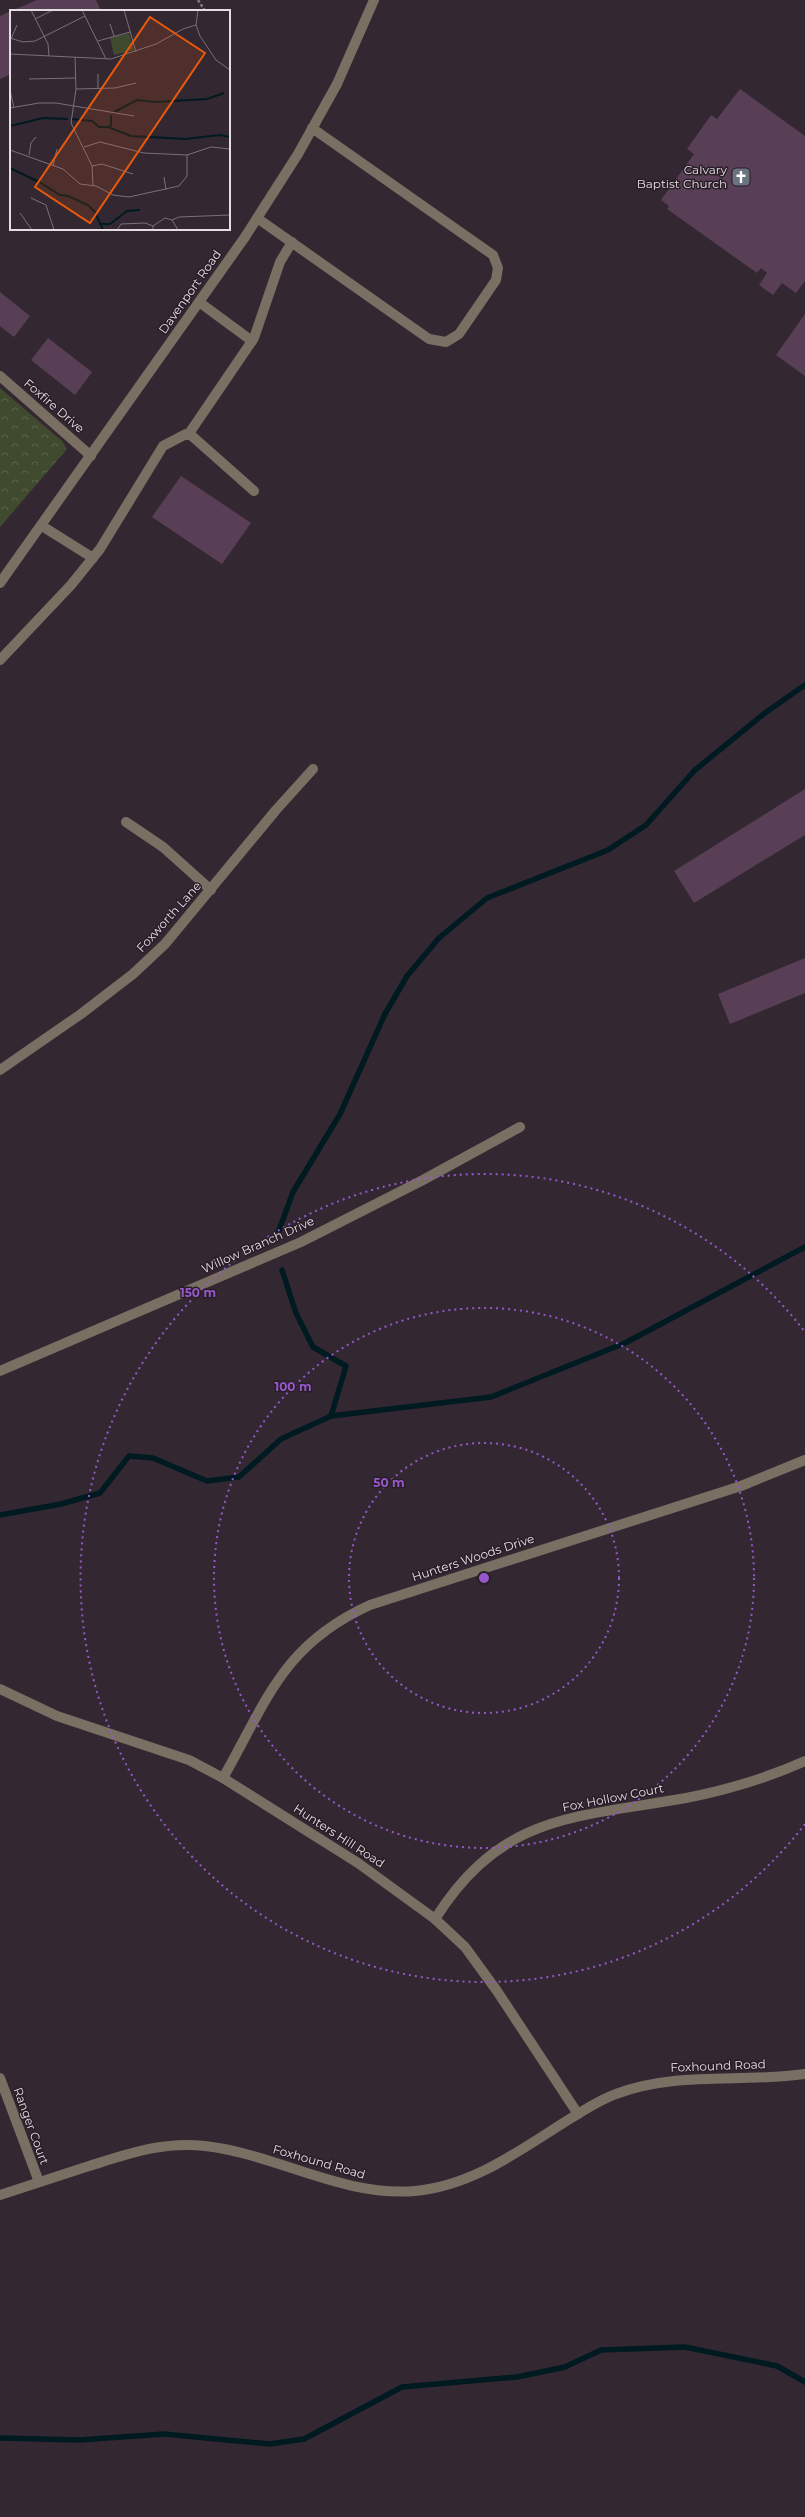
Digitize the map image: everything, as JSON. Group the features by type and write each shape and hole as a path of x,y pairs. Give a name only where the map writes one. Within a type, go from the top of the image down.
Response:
{"street":[{"name":"Davenport Road","path":"0,583 42,526 257,218 337,84 374,0"},
{"path":"257,218 429,338 446,342 459,334 496,280 498,268 493,255 312,128"},
{"path":"0,660 71,585 93,558 163,446 175,438 188,435 252,341 280,262 292,242"},
{"path":"199,302 252,341"},
{"name":"Foxfire Drive","path":"0,376 91,456"},
{"path":"188,435 254,491"},
{"path":"42,526 93,558"},
{"name":"Foxworth Lane","path":"0,1070 81,1014 133,974 165,944 276,810 314,770"},
{"path":"126,822 163,847 211,890"},
{"name":"Willow Branch Drive","path":"0,1371 301,1242 423,1180 520,1127"},
{"name":"Hunters Woods Drive","path":"223,1778 256,1714 289,1664 313,1639 344,1617 370,1605 741,1486 805,1460"},
{"name":"Hunters Hill Road","path":"0,1689 57,1716 189,1760 223,1778 358,1863 435,1919 465,1947 493,1984 578,2114"},
{"name":"Fox Hollow Court","path":"435,1919 451,1894 471,1870 498,1848 525,1833 582,1815 688,1797 737,1785 805,1761"},
{"name":"Foxhound Road","path":"0,2195 147,2148 181,2144 206,2146 242,2154 346,2186 392,2192 416,2191 468,2178 497,2165 578,2114 613,2095 654,2083 685,2079 759,2078 805,2074"},
{"name":"Ranger Court","path":"0,2078 39,2182"}],"path":[{"path":"198,0 204,10"}],"green space":[{"path":"0,388 62,441 67,449 0,527"}],"building":[{"path":"37,0 96,0 101,10 13,10"},
{"path":"10,11 10,74 0,79 0,16"},
{"name":"Calvary Baptist Church","path":"740,89 805,136 805,281 796,293 782,283 773,295 759,285 767,273 761,268 757,273 667,209 669,206 661,200 694,154 687,149 711,115 717,119"},
{"path":"0,292 30,316 14,337 0,326"},
{"path":"805,314 805,376 776,355"},
{"path":"48,338 92,372 75,395 31,360"},
{"path":"181,476 251,523 222,564 152,517"},
{"path":"805,789 805,835 694,903 674,871"},
{"path":"805,958 805,993 730,1024 718,994"}],"waterway":[{"path":"278,1233 293,1192 340,1114 385,1014 407,976 439,938 487,898 608,850 646,825 695,770 765,713 805,685"},
{"path":"0,1515 61,1504 100,1493 129,1456 153,1458 207,1481 239,1477 281,1439 331,1416 491,1397 625,1343 805,1247"},
{"path":"282,1270 296,1313 313,1347 346,1366 331,1416"},
{"path":"0,2438 79,2440 164,2434 270,2444 304,2439 402,2387 517,2377 565,2367 601,2350 685,2347 777,2366 805,2382"}],"place":[{"name":"Calvary Baptist Church","path":"741,177"}]}
